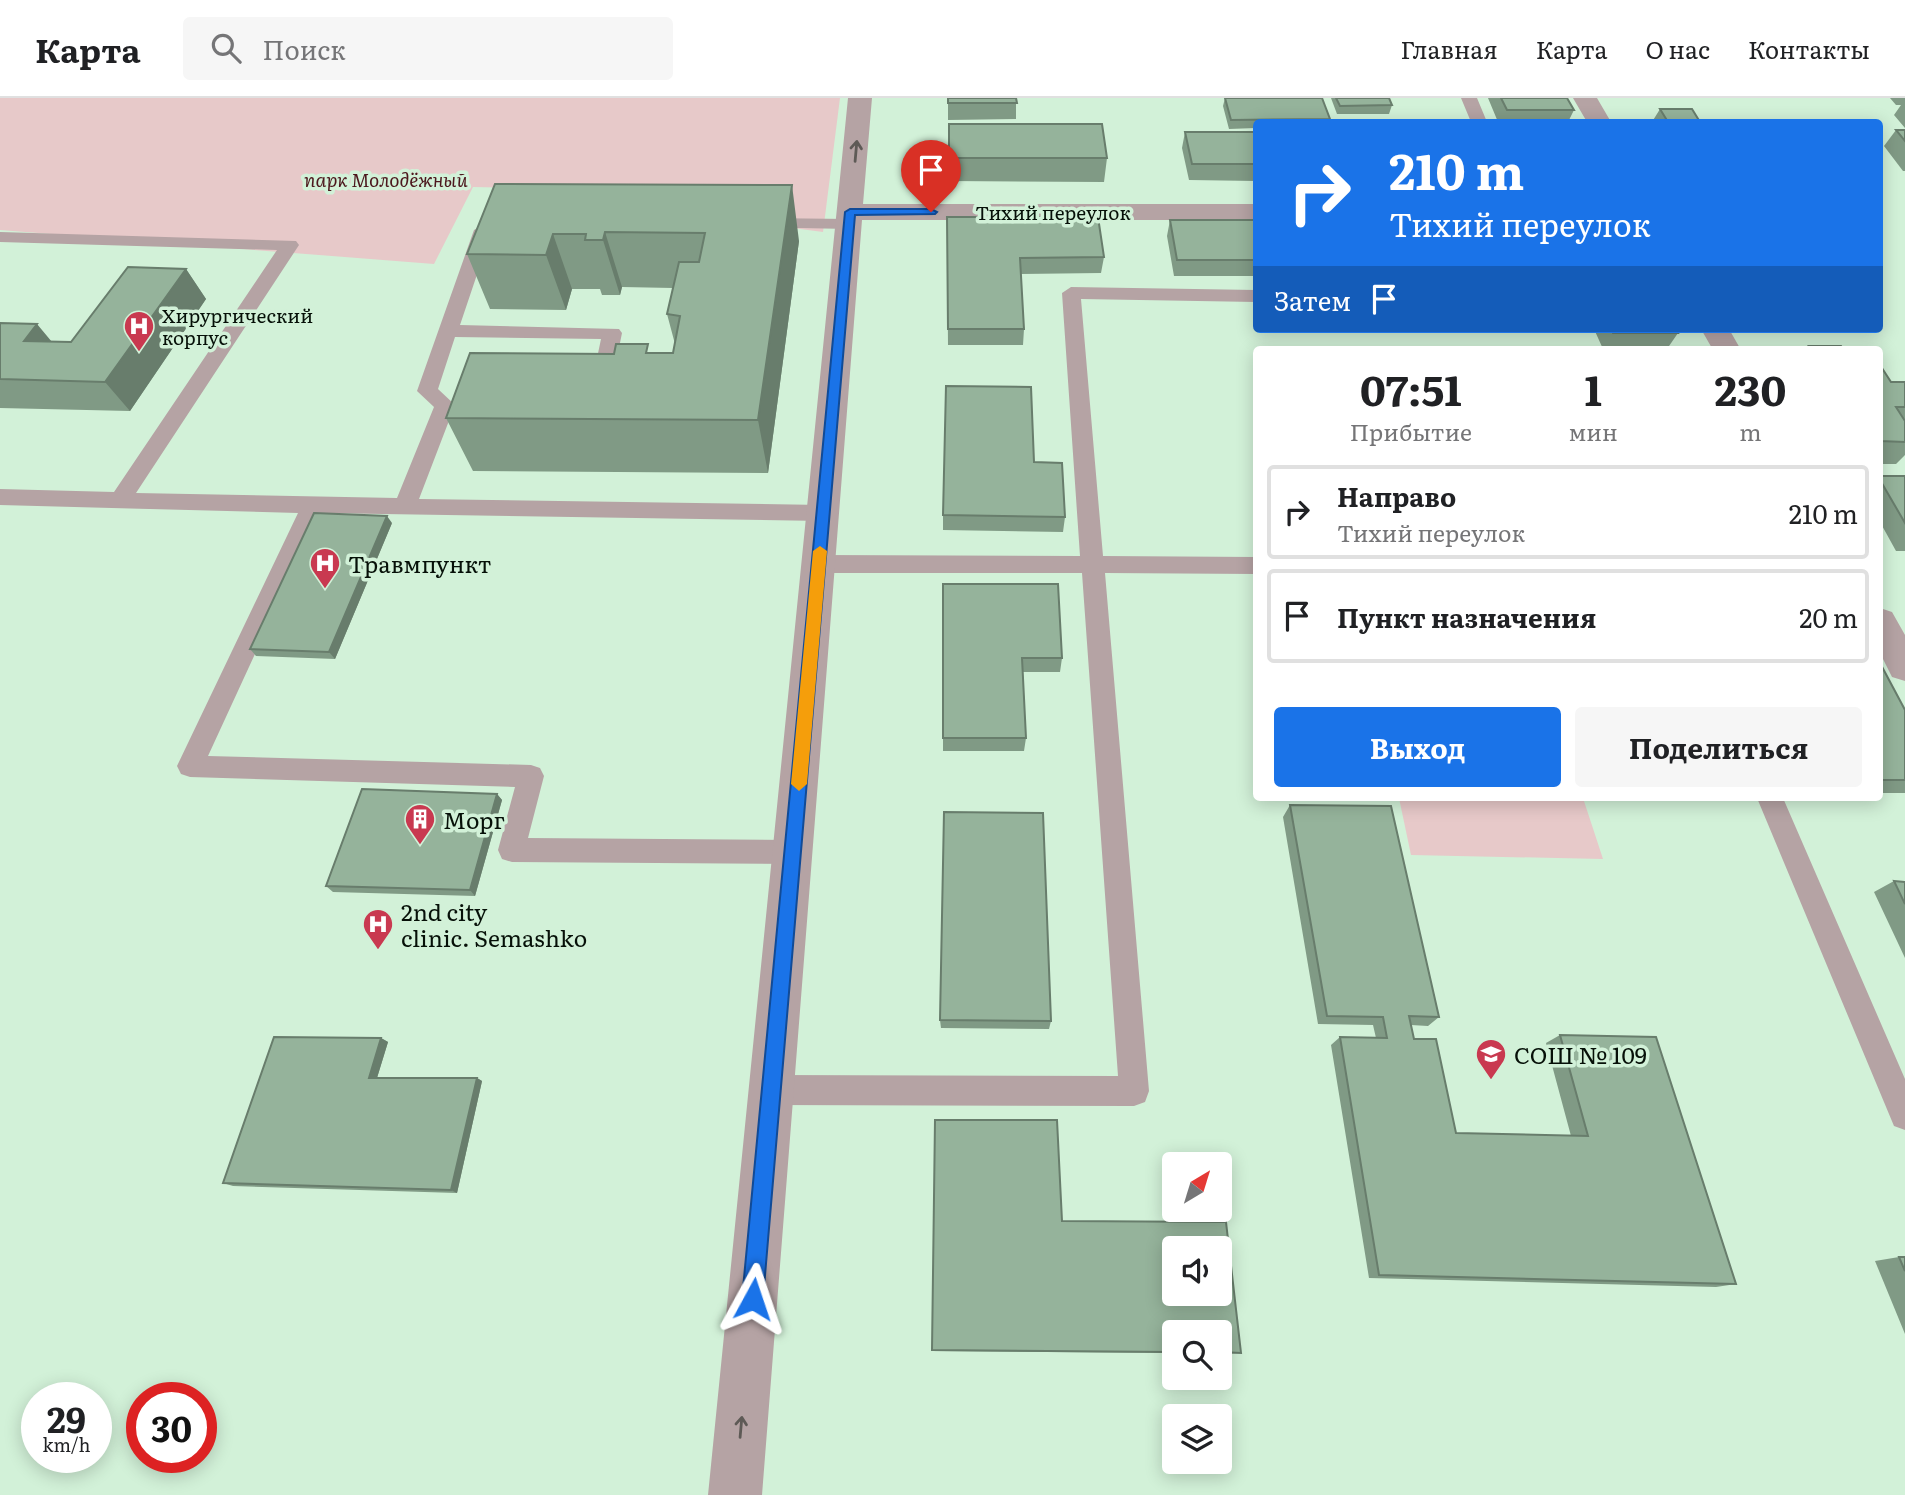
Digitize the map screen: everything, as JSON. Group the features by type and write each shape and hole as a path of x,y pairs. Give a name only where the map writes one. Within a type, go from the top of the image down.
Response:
{"street":[{"path":"735,1495 860,98"},
{"path":"1585,98 1597,119"},
{"name":"Тихий переулок","path":"850,218 1253,212"},
{"path":"1883,627 1905,667"}],"lane":[{"path":"1469,98 1478,119"},
{"path":"738,223 850,218"},
{"path":"405,506 445,405 427,391 487,219 501,219"},
{"path":"0,237 290,245 120,500"},
{"path":"771,1090 1134,1091 1071,293 1253,296"},
{"path":"448,331 612,333 598,398 585,398"},
{"path":"436,398 463,398"},
{"path":"0,497 823,513"},
{"path":"313,505 190,766 531,776 512,850 793,852"},
{"path":"818,565 1253,565"},
{"path":"1771,801 1905,1115"}],"green space":[{"name":"парк Молодёжный","path":"0,98 840,98 823,232 785,227 788,193 473,187 434,264 0,230"},
{"path":"1400,801 1584,801 1603,859 1411,855"}],"building":[{"path":"948,98 1016,98 1017,103 948,103"},
{"path":"1225,98 1322,98 1330,119 1253,119 1231,120"},
{"path":"1336,98 1389,98 1392,105 1340,106"},
{"path":"1501,98 1567,98 1574,110 1507,110"},
{"path":"1660,109 1692,109 1698,119 1666,119"},
{"path":"949,124 1102,124 1107,158 949,158"},
{"path":"1896,130 1905,130 1905,141"},
{"path":"1185,132 1253,132 1253,164 1192,164"},
{"path":"495,184 792,185 758,420 446,418 470,353 614,354 616,344 648,344 646,353 673,353 680,316 667,314 679,262 699,262 705,233 605,232 603,240 585,240 586,234 553,234 546,255 467,254"},
{"path":"947,217 1098,217 1104,257 1020,258 1024,329 948,329"},
{"path":"1170,220 1253,220 1253,260 1177,260"},
{"path":"128,267 186,269 105,382 0,379 0,323 37,324 24,341 71,342"},
{"path":"1883,370 1891,382 1905,382 1905,407 1896,407 1905,421 1905,442 1883,441"},
{"path":"946,386 1031,387 1034,462 1062,463 1065,517 943,515"},
{"path":"1883,476 1905,476 1905,523 1883,485"},
{"name":"Травмпункт","path":"314,513 387,516 329,652 250,649"},
{"path":"943,584 1058,584 1062,658 1022,658 1026,738 943,738"},
{"path":"1883,669 1905,710 1905,780 1883,780"},
{"name":"Морг","path":"362,789 497,794 470,890 326,886"},
{"path":"1290,805 1391,806 1439,1017 1409,1016 1414,1039 1436,1039 1456,1133 1588,1136 1560,1035 1656,1037 1736,1284 1379,1275 1340,1037 1387,1038 1383,1017 1327,1016"},
{"path":"944,812 1043,813 1051,1021 940,1020"},
{"path":"1894,881 1905,882 1905,904"},
{"path":"274,1037 381,1038 369,1078 477,1078 451,1190 223,1183"},
{"path":"935,1120 1057,1120 1062,1221 1226,1222 1228,1236 1162,1236 1162,1306 1232,1306 1232,1274 1241,1353 1232,1353 1232,1320 1162,1320 1162,1352 932,1350"},
{"path":"1899,1257 1905,1257 1905,1271"}],"slow traffic":[{"path":"799,784 820,551"}],"place":[{"name":"Хирургический корпус","path":"139,353"},
{"name":"Травмпункт","path":"325,590"},
{"name":"Морг","path":"420,846"},
{"name":"2nd city clinic. Semashko","path":"378,951"},
{"name":"СОШ № 109","path":"1491,1081"}],"route":[{"path":"753,1299 850,212 931,212"}]}
